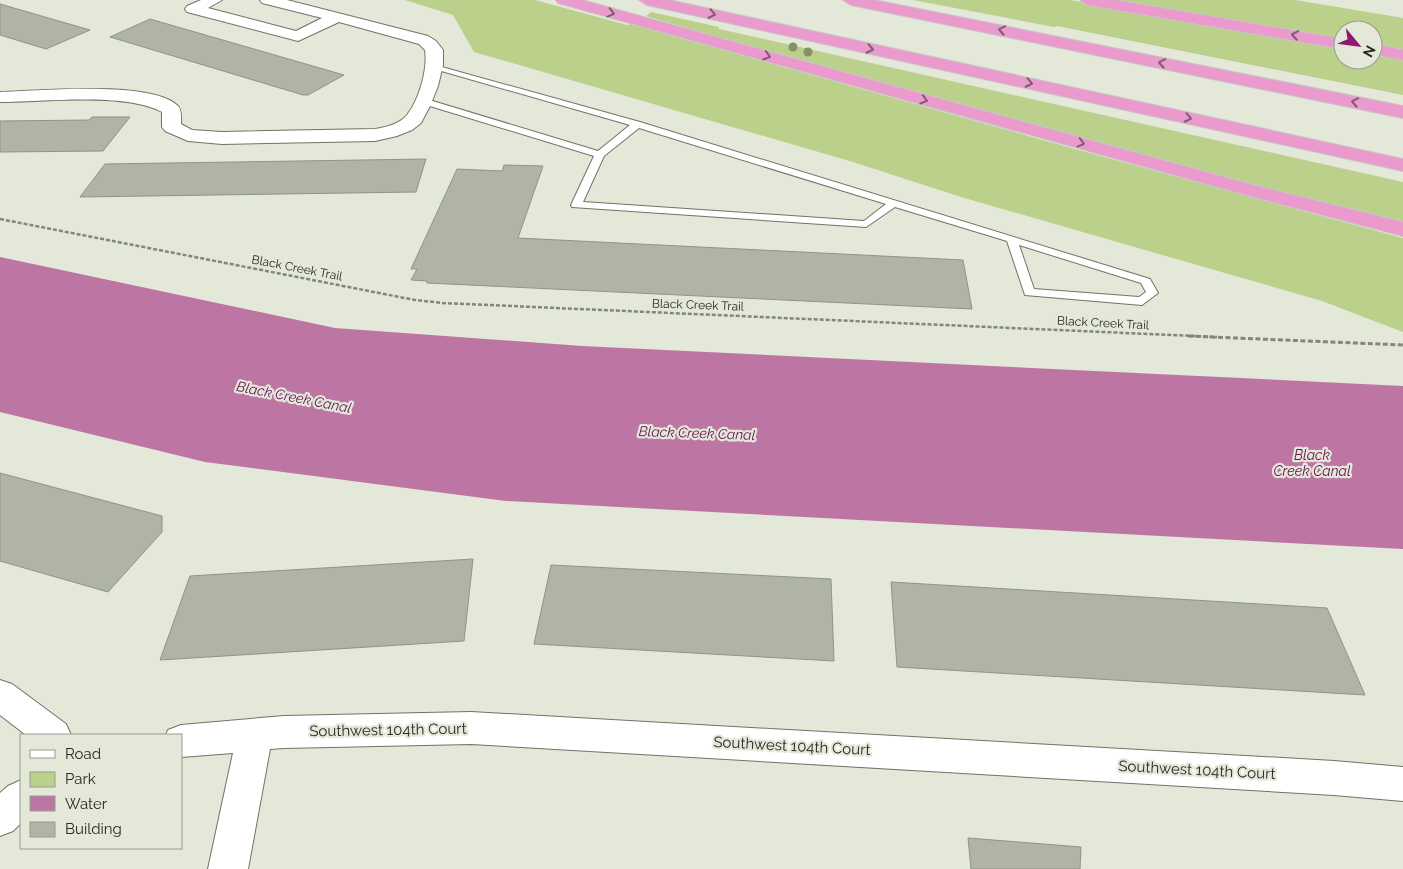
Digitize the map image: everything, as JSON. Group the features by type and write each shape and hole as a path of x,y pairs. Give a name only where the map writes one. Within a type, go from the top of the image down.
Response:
{"highway":[{"path":"564,0 1246,189 1403,229"},
{"path":"647,0 1403,165"},
{"path":"851,0 1403,112"},
{"path":"1088,0 1333,42"},
{"path":"1383,51 1403,55"}],"street":[{"path":"214,0 193,9 298,36 337,17"},
{"path":"0,97 128,95 142,97 171,109 172,127 179,132 194,136 222,138 337,137 388,133 400,129 414,119 423,100 434,66 435,53 426,41 268,0"},
{"path":"0,694 53,734"},
{"name":"Southwest 104th Court","path":"182,741 284,732 470,728 1324,777 1403,784"},
{"path":"228,869 255,735"},
{"path":"0,818 20,799"}],"lane":[{"path":"434,66 637,124 1012,239 1146,281 1152,293 1142,301 1029,292 1012,239"},
{"path":"423,100 600,155"},
{"path":"637,124 600,155 576,205 866,224 893,203"}],"path":[{"name":"Black Creek Trail","path":"0,219 443,303 1403,345"}],"green space":[{"path":"405,0 535,0 627,25 631,24 1075,149 1403,238 1403,332 1322,301 961,197 853,162 474,52 453,15"},
{"path":"913,0 1070,0 1333,45 1333,70 1383,70 1383,55 1403,59 1403,95 1057,26 1054,27"},
{"path":"1115,0 1295,0 1403,18 1403,50 1383,46 1383,20 1333,20 1333,37"},
{"path":"651,12 719,27 719,29 1403,182 1403,224 1203,172 725,40 646,16"}],"water":[{"name":"Black Creek Canal","path":"0,257 335,328 582,346 1403,386 1403,549 506,501 205,462 0,412"}],"building":[{"path":"0,4 90,30 46,49 0,35"},
{"path":"150,19 344,75 308,95 303,95 110,37"},
{"path":"92,117 130,117 103,151 0,152 0,121 89,120"},
{"path":"426,159 416,192 80,197 105,164"},
{"path":"504,165 543,166 518,238 963,260 972,309 427,283 427,281 411,280 417,269 411,269 457,169 502,171"},
{"path":"0,473 162,516 162,532 108,592 0,561"},
{"path":"473,559 464,641 160,660 190,576"},
{"path":"551,565 831,579 834,661 534,644"},
{"path":"891,582 1327,608 1365,695 897,667"},
{"path":"968,838 1081,847 1080,869 971,869"}]}
